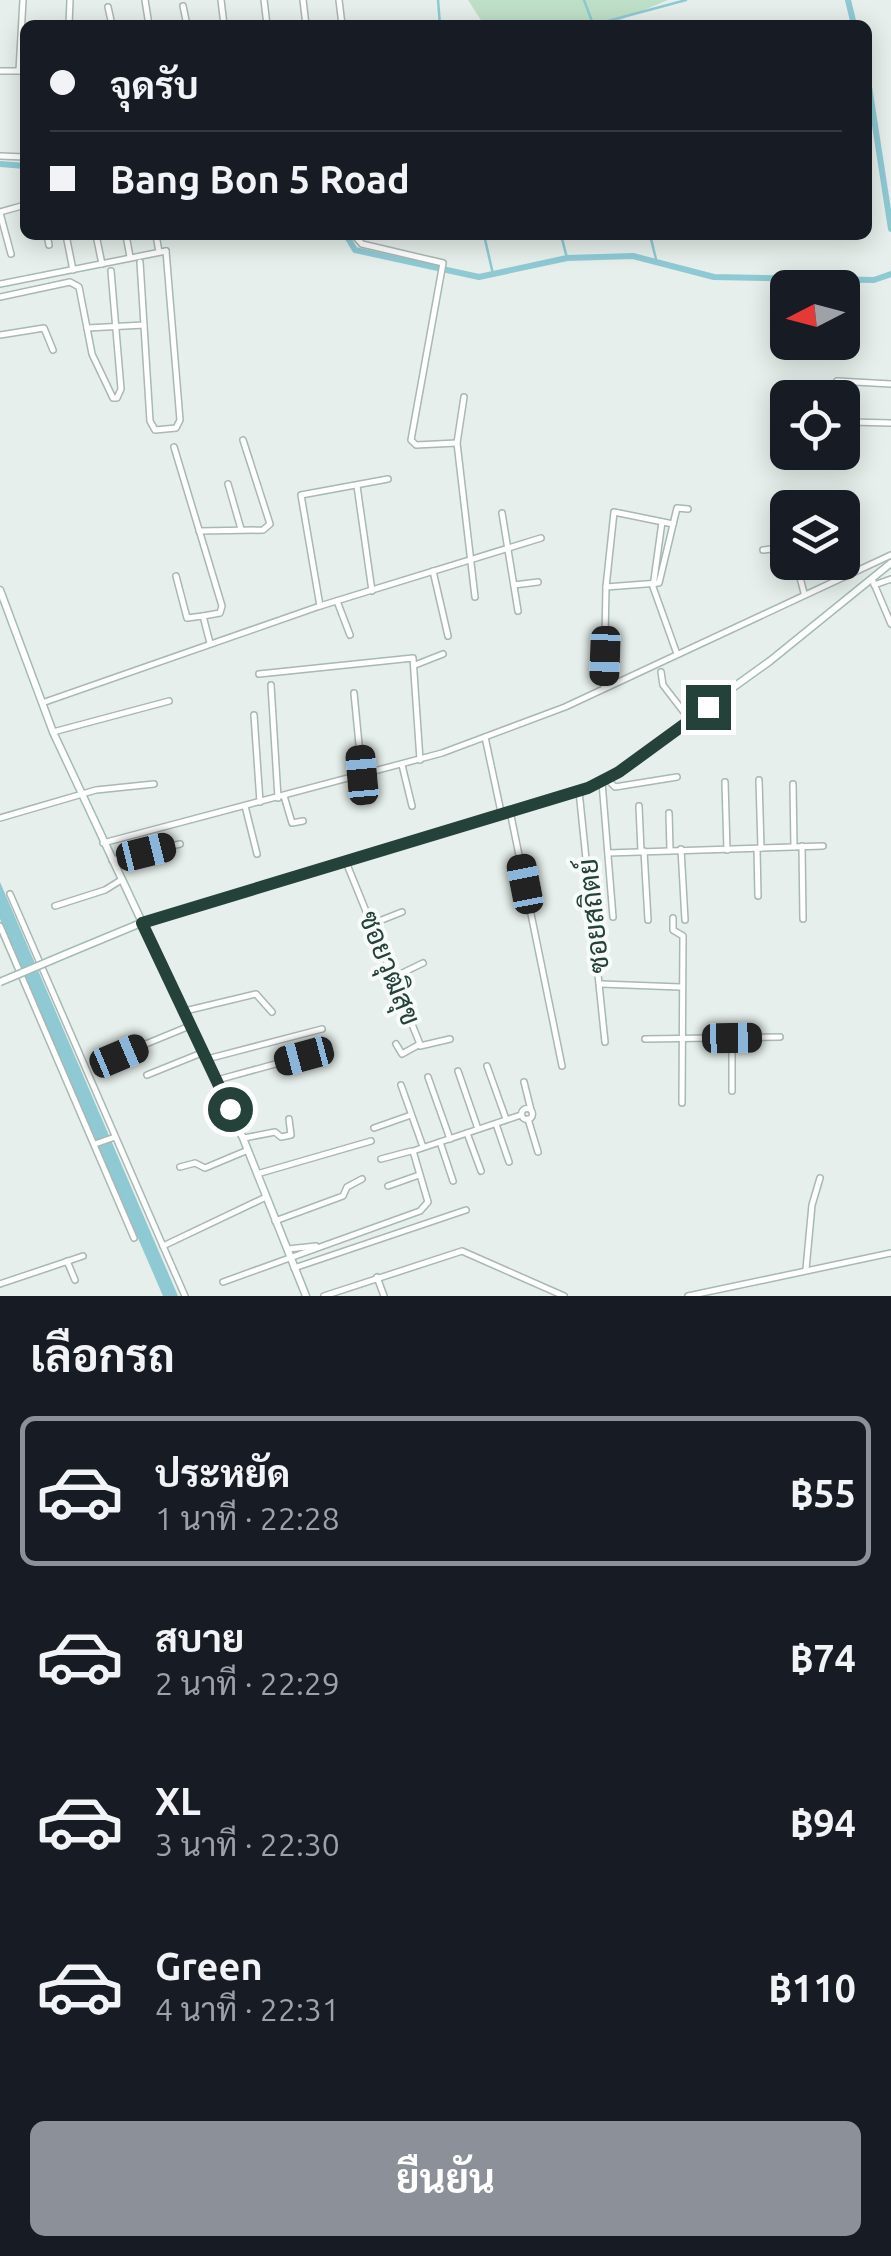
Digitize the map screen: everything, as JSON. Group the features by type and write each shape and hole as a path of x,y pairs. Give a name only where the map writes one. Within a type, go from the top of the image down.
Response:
{"main road":[{"path":"0,982 142,923 604,781 873,582 891,559"},
{"path":"0,590 54,732 243,1138 306,1296"}],"street":[{"path":"183,6 186,20"},
{"path":"108,7 111,20"},
{"path":"0,212 11,254"},
{"path":"48,240 49,245"},
{"path":"67,240 74,270"},
{"path":"97,240 102,264"},
{"path":"127,240 130,258"},
{"path":"140,262 152,426 158,430 176,428 180,420 165,251 159,240"},
{"path":"360,240 443,268 411,440 416,445 457,443"},
{"path":"0,284 165,251"},
{"path":"0,297 76,284 92,354 115,399 121,389 111,272"},
{"path":"87,328 144,324"},
{"path":"0,335 44,328 53,350"},
{"path":"860,382 891,384"},
{"path":"464,397 457,443 475,597"},
{"path":"860,422 891,423"},
{"path":"200,531 263,530 270,524 243,440"},
{"path":"174,448 222,606 220,613 188,618 176,576"},
{"path":"320,606 301,495 388,479"},
{"path":"228,484 241,530"},
{"path":"357,486 372,591"},
{"path":"606,587 654,586 662,578 677,508 688,509"},
{"path":"502,512 518,611"},
{"path":"604,688 606,587 614,512 674,524"},
{"path":"662,522 654,586 678,654"},
{"path":"42,703 320,606 541,538"},
{"path":"764,550 770,549"},
{"path":"104,843 420,760 484,737 604,688 804,593 891,559"},
{"path":"433,570 448,636"},
{"path":"891,579 873,582 891,624"},
{"path":"801,580 804,593"},
{"path":"514,585 538,582"},
{"path":"338,601 350,635"},
{"path":"203,616 210,643"},
{"path":"415,665 443,654"},
{"path":"259,674 410,658 415,665 420,760"},
{"path":"661,672 662,685 690,720"},
{"path":"271,685 281,797 292,823 304,820"},
{"path":"354,693 362,775"},
{"path":"54,732 169,701"},
{"path":"254,715 260,802"},
{"path":"484,737 506,813 562,1066"},
{"path":"402,765 412,806"},
{"path":"604,781 615,787 677,776"},
{"path":"758,896 759,780"},
{"path":"604,781 613,917"},
{"path":"724,782 727,850"},
{"path":"0,818 81,794 131,783 154,784"},
{"path":"793,784 803,919"},
{"name":"ซอยสถิตย์","path":"579,791 606,1042"},
{"path":"245,806 257,854"},
{"path":"639,806 648,920"},
{"path":"670,814 670,850"},
{"path":"112,860 180,844"},
{"path":"608,853 823,846"},
{"path":"681,849 685,920"},
{"name":"ซอยวุฒิสุข","path":"346,862 374,923 419,1046 402,1054 396,1044"},
{"path":"54,906 104,890 121,880"},
{"path":"10,894 185,1296"},
{"path":"374,923 402,912"},
{"path":"673,918 673,930 683,936 682,1104"},
{"path":"0,926 134,1238"},
{"path":"394,976 424,963"},
{"path":"600,984 680,986"},
{"path":"184,1010 256,994 272,1012"},
{"path":"119,1056 192,1025"},
{"path":"147,1075 206,1056 322,1030"},
{"path":"646,1039 780,1037"},
{"path":"732,1038 732,1091"},
{"path":"419,1046 450,1039"},
{"path":"217,1080 304,1056"},
{"path":"488,1066 506,1120"},
{"path":"458,1071 478,1130"},
{"path":"428,1076 450,1139"},
{"path":"524,1082 531,1110 528,1120"},
{"path":"400,1085 422,1147"},
{"path":"522,1115 523,1109 531,1110"},
{"path":"374,1128 411,1115"},
{"path":"381,1158 412,1152 522,1115"},
{"path":"522,1115 528,1120 538,1152"},
{"path":"243,1138 276,1132 283,1137 290,1135 289,1119"},
{"path":"496,1124 509,1162"},
{"path":"467,1133 481,1171"},
{"path":"96,1144 113,1137"},
{"path":"258,1174 371,1141"},
{"path":"440,1142 453,1181"},
{"path":"180,1167 195,1163 205,1168 248,1150"},
{"path":"223,1282 288,1253 426,1208 412,1152"},
{"path":"388,1186 419,1175"},
{"path":"806,1269 812,1205 820,1178"},
{"path":"275,1221 342,1196 347,1187 362,1179"},
{"path":"163,1246 266,1197"},
{"path":"294,1268 466,1210"},
{"path":"324,1296 462,1251 564,1296"},
{"path":"688,1296 891,1253"},
{"path":"0,1284 83,1256"},
{"path":"67,1261 75,1280"},
{"path":"377,1278 384,1296"}],"green space":[{"path":"468,0 668,0 620,20 481,20"}],"water":[{"path":"0,882 178,1296 163,1296 0,919"}],"waterway":[{"path":"438,0 440,20"},
{"path":"584,0 592,20"},
{"path":"612,20 686,0"},
{"path":"848,0 853,20"},
{"path":"872,106 891,229"},
{"path":"0,164 20,166"},
{"path":"349,240 355,250 479,277 567,258 633,256 714,277 874,280 891,274"},
{"path":"485,240 493,274"},
{"path":"562,240 567,258"},
{"path":"651,240 657,263"}],"route":[{"path":"230,1109 142,923 588,788 619,772 708,707"}]}
